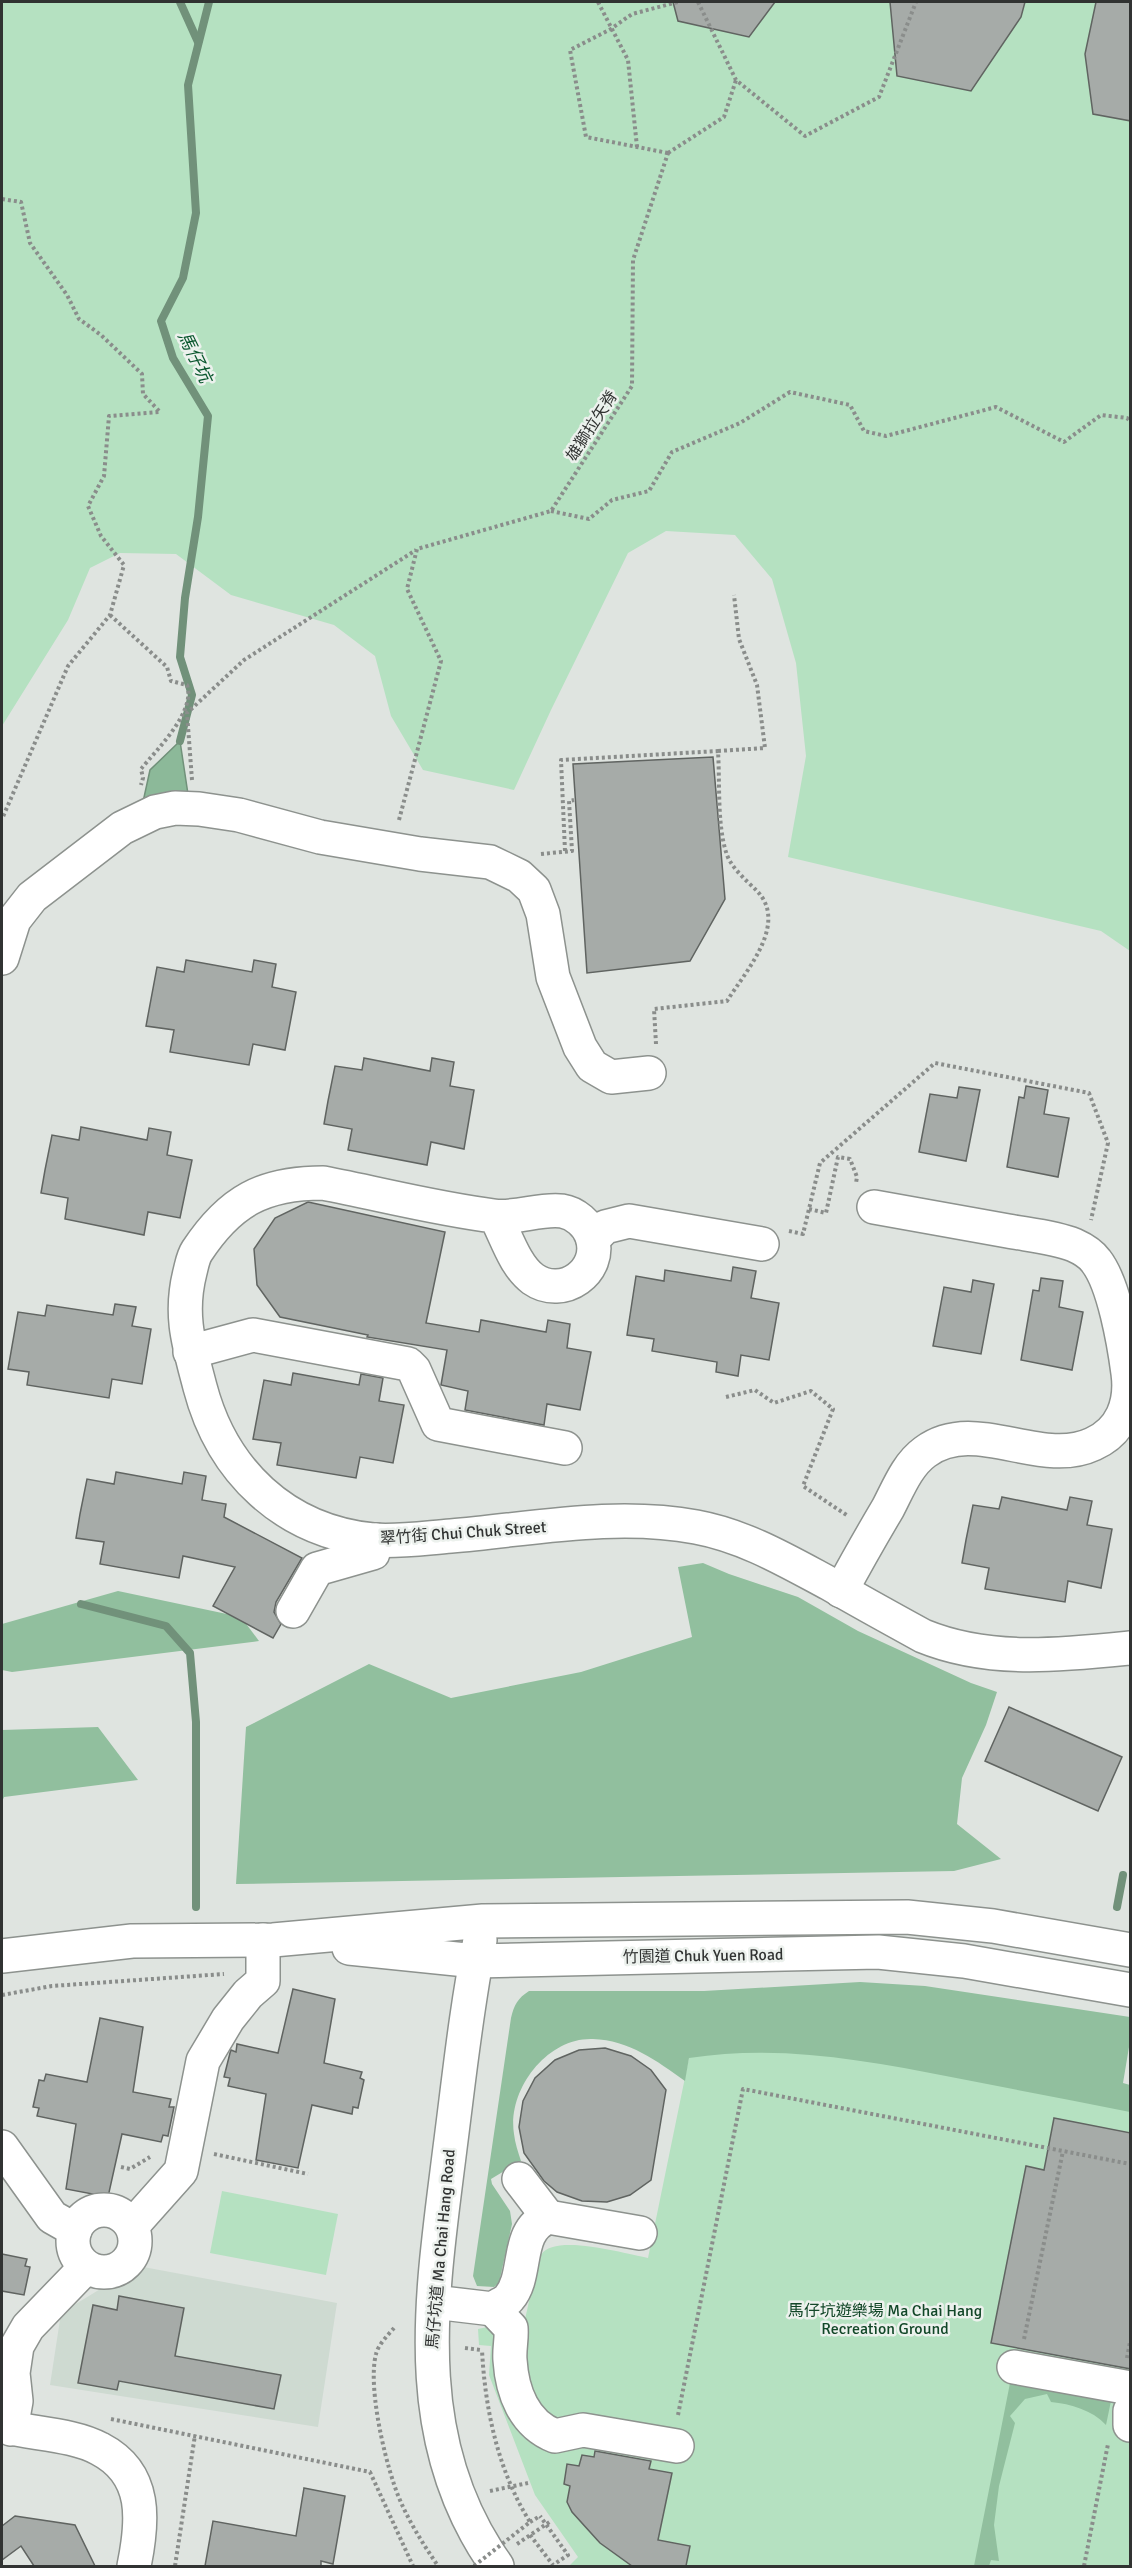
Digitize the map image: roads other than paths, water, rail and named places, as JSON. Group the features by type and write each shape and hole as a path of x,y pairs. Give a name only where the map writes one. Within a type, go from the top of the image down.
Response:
{"main road":[{"path":"2,958 14,920 32,897 122,828 155,813 175,808 239,815 320,837 490,862 519,876 534,890 543,914 558,992 571,1027 592,1066 611,1077 649,1073"},
{"name":"翠竹街 Chui Chuk Street","path":"593,1239 580,1219 562,1211 496,1217 323,1183 294,1184 268,1190 240,1203 217,1223 194,1254 184,1293 184,1323 190,1352 201,1393 221,1440 244,1474 259,1490 285,1510 313,1526 335,1533 376,1540 469,1534 583,1522 675,1523 728,1535 759,1546 923,1636 949,1647 1000,1654 1059,1656 1131,1648"},
{"path":"842,1591 910,1468 927,1451 945,1442 965,1439 1051,1450 1079,1449 1102,1440 1112,1432 1126,1410 1129,1397 1127,1364 1110,1291 1103,1271 1087,1252 1058,1240 864,1198"},
{"path":"496,1217 523,1268 535,1281 549,1286 567,1285 584,1275 593,1255 593,1239 605,1227 629,1221 773,1237"},
{"path":"190,1352 253,1335 271,1325 396,1351 412,1366 438,1424 565,1449"},
{"path":"293,1611 317,1569 373,1553 376,1540"},
{"name":"竹園道 Chuk Yuen Road","path":"5,1955 132,1941 268,1940 483,1921 907,1917 993,1926 1131,1950"},
{"name":"馬仔坑道 Ma Chai Hang Road","path":"483,1921 446,2179 431,2344 440,2436 452,2485 468,2521 506,2555"},
{"path":"132,2226 181,2171 203,2061 228,2019 248,1994 263,1981 268,1940"},
{"name":"竹園道 Chuk Yuen Road","path":"268,1940 476,1961 878,1952 964,1961 1131,1990"},
{"path":"2,2147 52,2217 75,2230"},
{"path":"519,2179 548,2217"},
{"path":"96,2211 117,2212 132,2226 136,2246 126,2265 106,2273 96,2272 78,2260 74,2251 75,2230 79,2222 96,2211"},
{"path":"434,2302 493,2309 510,2298 529,2233 540,2221 548,2217 640,2233"},
{"path":"86,2267 36,2319 16,2346 13,2373 16,2401 6,2428 63,2438 100,2449 119,2463 133,2481 138,2494 141,2531 134,2566"},
{"path":"493,2309 511,2328 510,2360 514,2385 522,2408 532,2423 555,2436 582,2430 674,2446"},
{"path":"1019,2355 1127,2395 1120,2432"}],"waterway":[{"path":"180,2 198,42"},
{"name":"馬仔坑","path":"180,741 192,695 180,657 185,598 198,517 208,416 173,358 161,321 183,278 196,213 188,85 209,2"},
{"path":"81,1604 166,1626 190,1653 196,1722 196,1907"},
{"path":"1117,1907 1123,1875"}],"park label":[{"name":"馬仔坑遊樂場 Ma Chai Hang Recreation Ground","path":"885,2320"}]}
